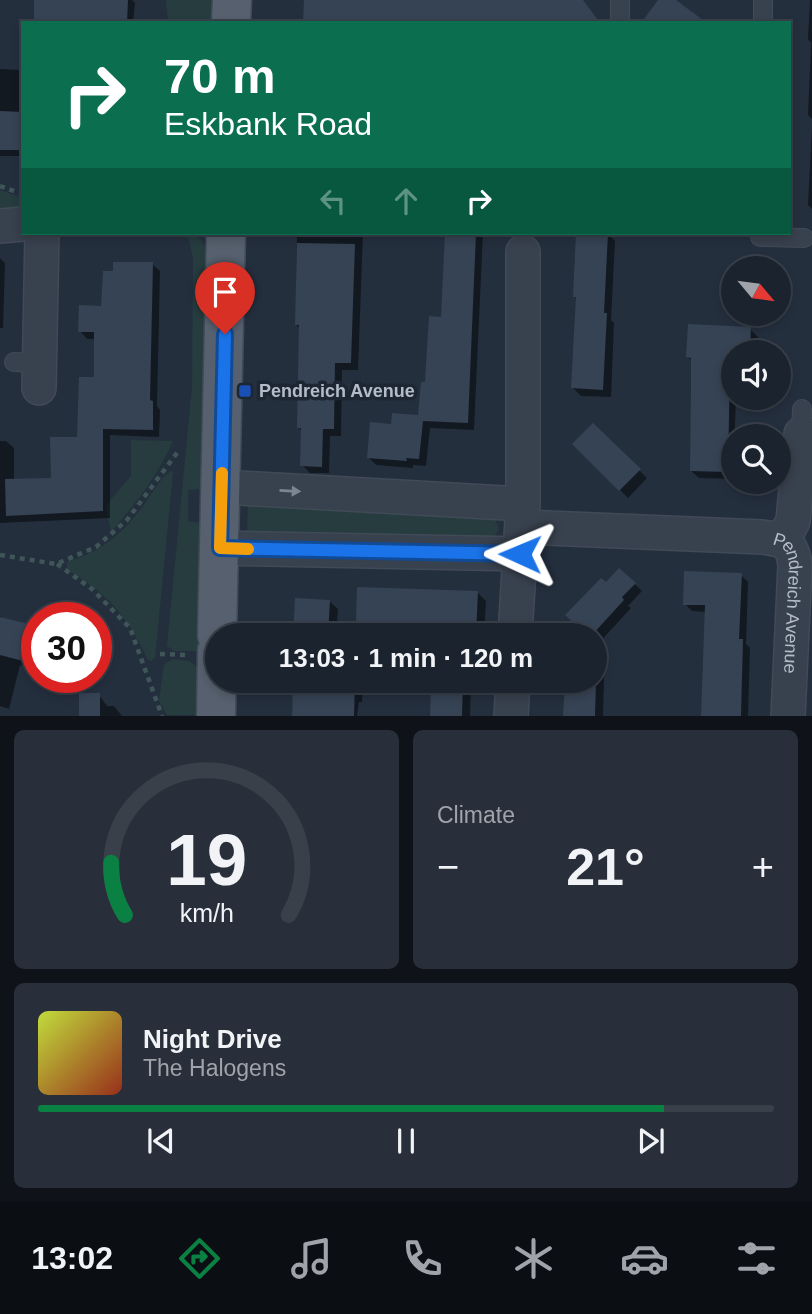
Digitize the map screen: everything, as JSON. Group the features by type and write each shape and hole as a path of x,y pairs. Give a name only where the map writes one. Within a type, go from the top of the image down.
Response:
{"main road":[{"path":"232,0 232,21"},
{"path":"218,623 226,235"},
{"path":"216,693 216,716"}],"street":[{"path":"0,226 21,224"},
{"path":"31,371 42,235"},
{"path":"516,623 522,528 523,252"},
{"path":"783,540 793,521 805,426"},
{"name":"Pendreich Avenue","path":"222,487 522,528 783,540 793,551 795,565 788,716"},
{"name":"Pendreich Avenue","path":"220,548 522,528"},
{"path":"511,716 512,693"}],"lane":[{"path":"620,0 620,21"},
{"path":"763,0 763,21"},
{"path":"760,235 804,238"}],"path":[{"path":"0,186 21,193"},
{"path":"56,564 96,547 127,520 180,449"},
{"path":"0,555 56,564 92,589 130,628 162,716"}],"green space":[{"path":"166,0 216,0 215,21 168,21"},
{"path":"0,190 21,197 21,208 0,209"},
{"path":"185,235 195,235 202,241 209,256 203,489 188,490 188,521 201,523 200,651 174,651 167,646 192,387 193,258"},
{"path":"131,440 173,441 146,489 111,532 106,505 131,476"},
{"path":"171,471 173,473 155,658 151,661 112,602 67,570 67,562 92,552 112,539 138,513"},
{"path":"248,505 495,519 499,528 495,536 486,543 247,535"},
{"path":"173,659 190,661 199,669 197,715 167,715 159,701 164,664"}],"building":[{"path":"34,0 128,0 127,21 34,19"},
{"path":"304,0 583,0 599,21 303,21"},
{"path":"658,0 676,0 704,21 642,21"},
{"path":"0,111 21,112 21,150 0,150"},
{"path":"445,235 476,235 468,423 423,421 419,459 406,458 407,461 367,458 370,422 391,424 392,413 418,415 421,382 425,382 429,316 441,317"},
{"path":"576,235 608,235 603,390 571,388 576,297 573,297"},
{"path":"297,243 355,244 351,363 335,363 334,429 323,429 322,467 300,466 301,428 297,428 299,325 295,325"},
{"path":"113,262 153,262 150,400 153,401 153,430 103,429 103,511 6,516 5,479 51,478 50,437 77,437 79,377 94,377 94,332 78,332 79,305 101,306 103,271 113,271"},
{"path":"688,324 751,327 750,340 721,340 721,410 729,410 729,424 721,424 721,472 690,471 691,358 686,357"},
{"path":"593,423 641,469 619,491 572,444"},
{"path":"619,568 636,583 603,623 574,623 565,615 601,578 606,582"},
{"path":"684,571 742,573 739,639 743,639 741,716 701,716 705,605 683,605"},
{"path":"357,587 478,591 477,623 356,622"},
{"path":"295,598 330,600 329,623 294,623"},
{"path":"0,617 21,622 21,660 0,655"},
{"path":"79,693 100,693 100,716 79,716"},
{"path":"293,693 355,693 354,716 292,716"},
{"path":"431,693 463,693 462,716 430,716"},
{"path":"564,693 596,693 595,716 563,716"}],"slow traffic":[{"path":"222,473 220,548 248,549"}],"place":[{"name":"Pendreich Avenue","path":"245,391"}],"route":[{"path":"225,334 220,548 520,554"}]}
